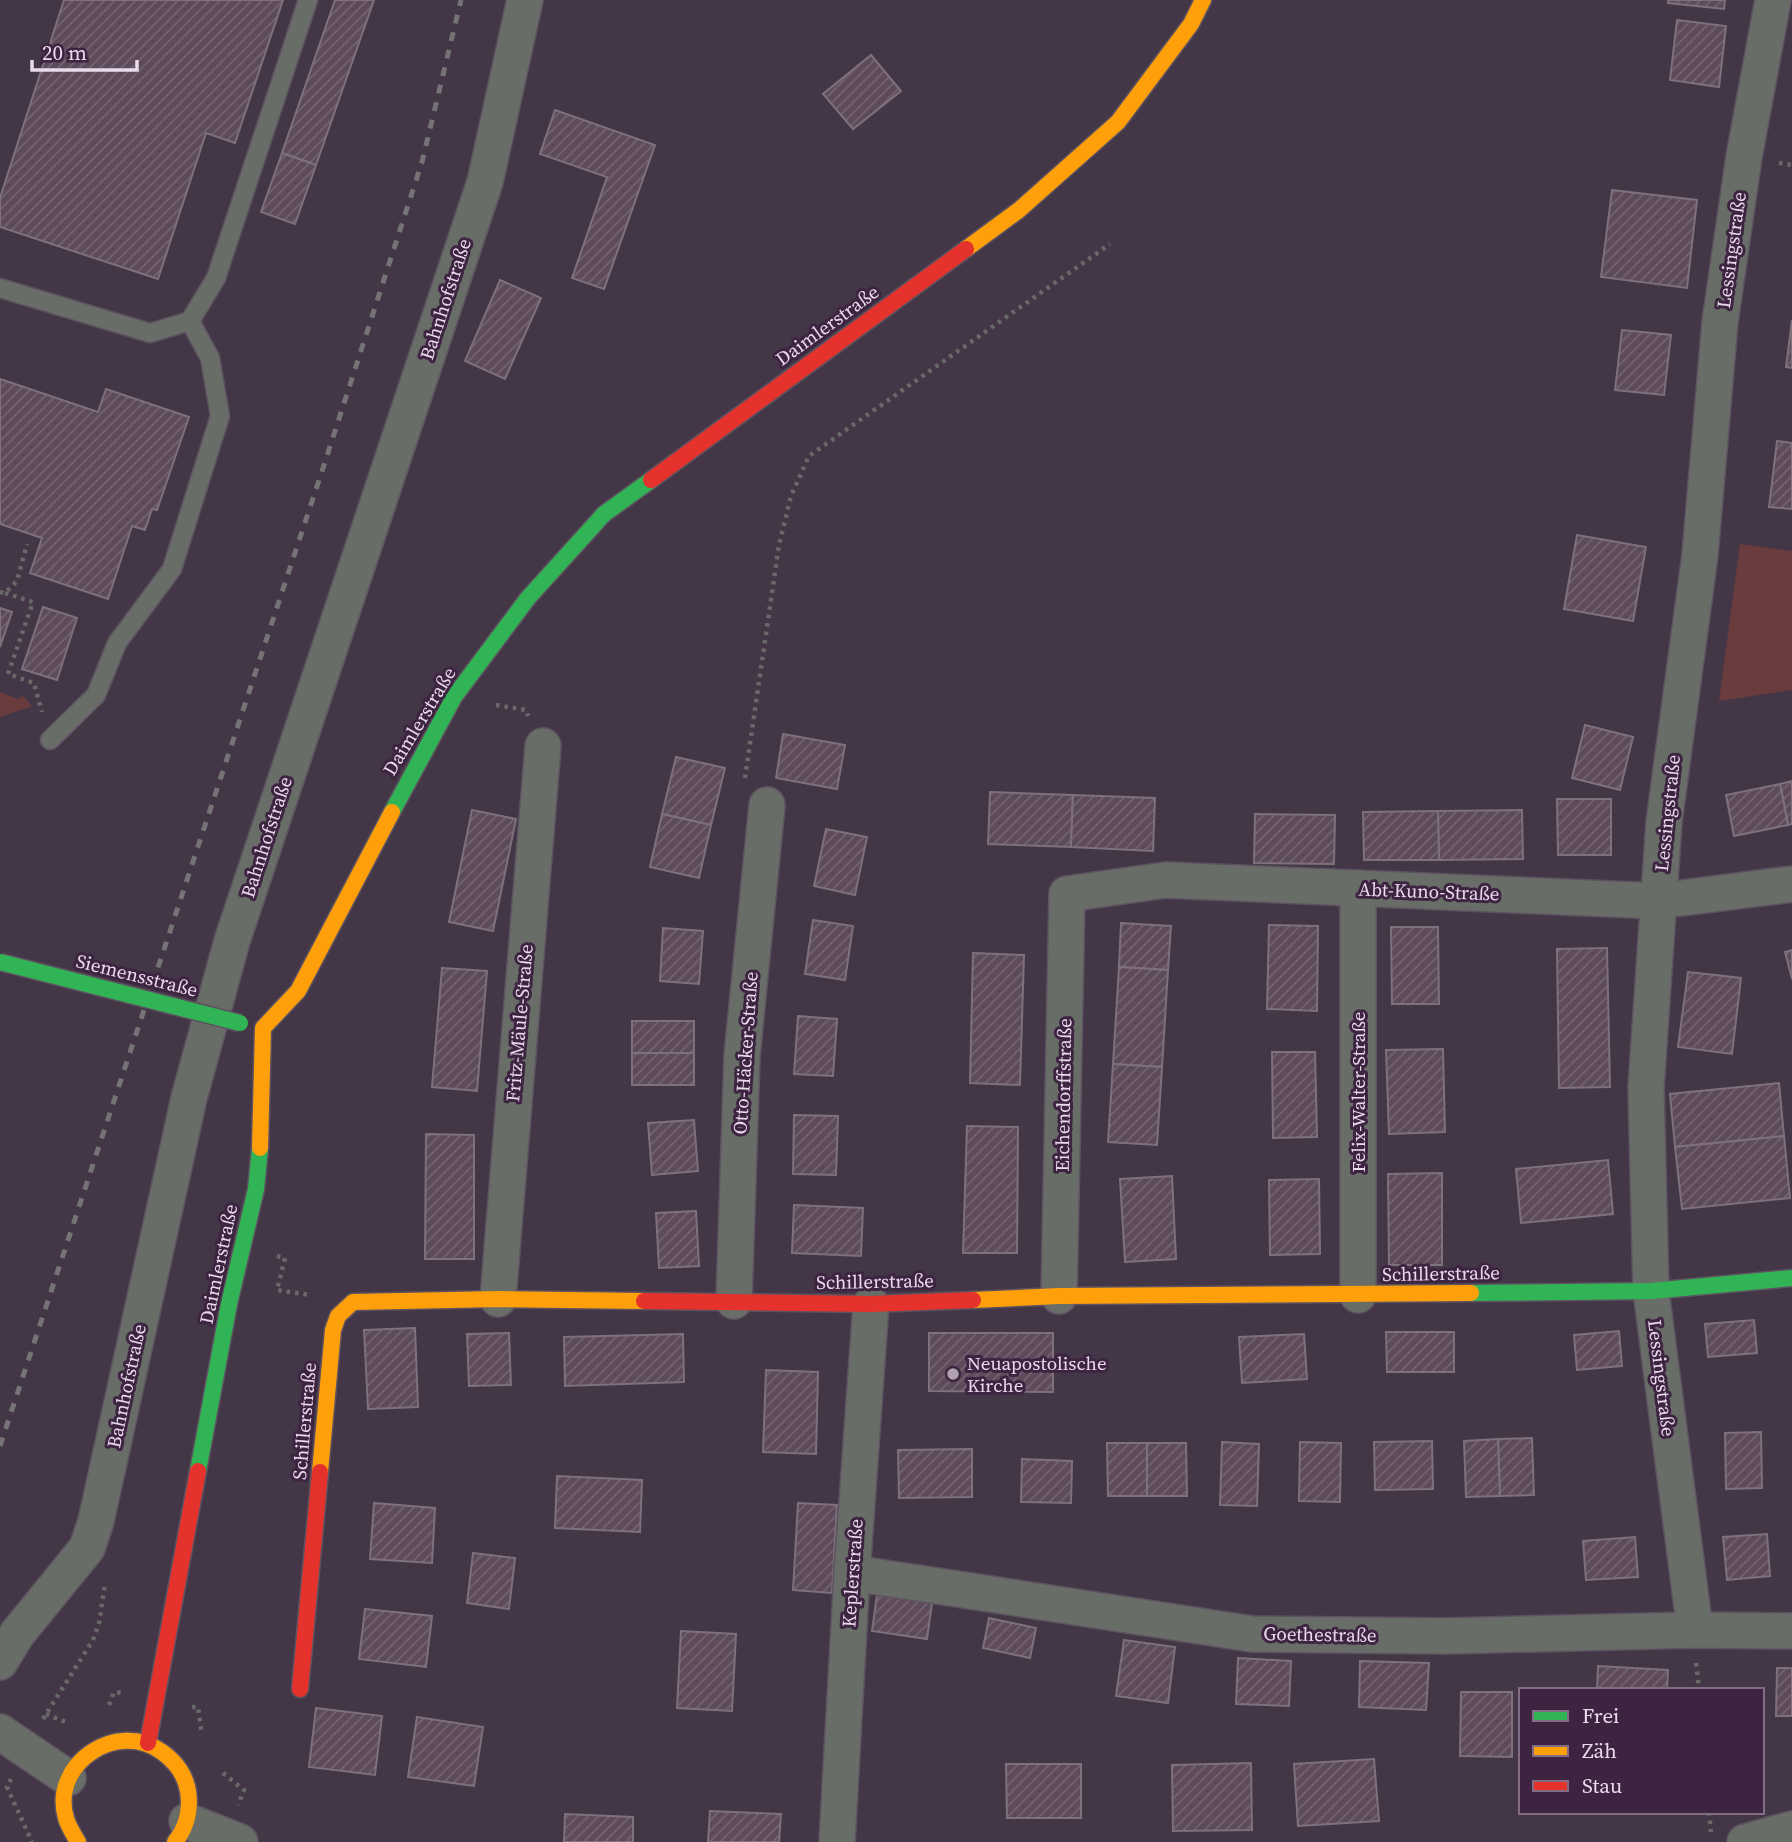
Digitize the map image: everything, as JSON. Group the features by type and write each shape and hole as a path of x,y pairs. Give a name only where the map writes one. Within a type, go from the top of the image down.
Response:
{"street":[{"name":"Bahnhofstraße","path":"0,1662 17,1634 87,1548 96,1521 189,1098 228,954 485,181 525,0"},
{"name":"Daimlerstraße","path":"148,1743 229,1304 256,1189 262,1130 264,1028 298,991 453,697 528,598 604,514 1019,210 1118,122 1191,24 1203,0"},
{"name":"Lessingstraße","path":"1695,1630 1651,1291 1646,1088 1664,822 1700,555 1720,322 1744,157 1773,0"},
{"name":"Fritz-Mäule-Straße","path":"498,1299 543,746"},
{"name":"Otto-Häcker-Straße","path":"734,1301 742,1056 767,805"},
{"name":"Abt-Kuno-Straße","path":"1067,894 1166,880 1658,901 1792,884"},
{"name":"Felix-Walter-Straße","path":"1358,888 1358,1295"},
{"name":"Eichendorffstraße","path":"1059,1296 1067,894"},
{"name":"Siemensstraße","path":"0,962 264,1028"},
{"name":"Schillerstraße","path":"300,1689 333,1330 338,1315 353,1302 498,1299 871,1304 1059,1296 1651,1291 1792,1278"},
{"name":"Keplerstraße","path":"837,1842 871,1304"},
{"name":"Goethestraße","path":"852,1573 1252,1634 1446,1636 1695,1630 1792,1631"},
{"path":"78,1842 71,1833 65,1815 64,1796 68,1778 78,1762 93,1749 110,1741 129,1739 148,1743 165,1752 178,1766 187,1783 190,1802 181,1832 240,1842"},
{"path":"12,1741 68,1778"},
{"path":"1745,1842 1792,1829"}],"lane":[{"path":"0,288 150,332 190,321 216,278 308,0"},
{"path":"50,740 96,695 117,643 172,569 220,416 210,358 190,321"}],"path":[{"path":"767,805 744,790 779,545 791,496 809,456 1110,244"},
{"path":"2,592 17,581 27,544"},
{"path":"2,592 33,602 8,674 34,683 50,740"},
{"path":"453,697 526,710 543,746"},
{"path":"242,1248 285,1258 277,1290 353,1302"},
{"path":"46,1714 93,1640 99,1624 105,1583"},
{"path":"1696,1665 1699,1688"},
{"path":"12,1741 7,1787 32,1842"}],"shaded area":[{"path":"1740,544 1792,551 1792,690 1719,701"},
{"path":"0,692 18,699 23,696 32,706 0,717"}],"building":[{"path":"64,0 283,0 235,143 206,133 158,279 0,227 0,198"},
{"path":"335,0 374,0 316,165 282,153"},
{"path":"1668,0 1725,0 1724,9 1668,3"},
{"path":"1677,20 1726,26 1719,87 1670,80"},
{"path":"871,55 901,91 853,129 823,94"},
{"path":"555,110 655,145 604,289 572,278 607,177 540,154"},
{"path":"282,153 316,165 295,224 261,212"},
{"path":"1612,190 1697,200 1687,288 1601,277"},
{"path":"500,280 541,298 505,379 465,361"},
{"path":"1792,320 1792,368 1786,367"},
{"path":"1622,330 1671,335 1664,395 1615,390"},
{"path":"0,379 98,412 106,389 189,417 157,510 152,509 145,530 132,526 108,599 30,573 42,538 0,524"},
{"path":"1777,441 1792,443 1792,509 1769,507"},
{"path":"1577,535 1646,547 1633,621 1564,609"},
{"path":"43,607 77,618 57,680 22,669"},
{"path":"0,608 12,612 0,647"},
{"path":"1585,725 1633,737 1620,790 1572,778"},
{"path":"783,734 845,745 837,789 776,778"},
{"path":"676,757 725,768 711,825 662,814"},
{"path":"1792,781 1792,824 1788,825 1780,784"},
{"path":"1780,784 1788,825 1734,836 1726,795"},
{"path":"990,792 1073,795 1071,847 988,844"},
{"path":"1073,795 1155,798 1153,851 1071,847"},
{"path":"1557,799 1611,799 1611,855 1558,855"},
{"path":"472,810 516,819 493,931 449,922"},
{"path":"1522,810 1523,859 1439,860 1438,811"},
{"path":"1438,811 1439,860 1364,860 1363,812"},
{"path":"662,814 711,825 699,878 650,867"},
{"path":"1255,814 1335,815 1334,864 1254,863"},
{"path":"826,829 867,837 855,895 814,886"},
{"path":"813,920 853,926 845,980 805,974"},
{"path":"1121,923 1171,926 1168,970 1119,967"},
{"path":"1269,925 1318,926 1317,1011 1267,1009"},
{"path":"1391,927 1438,927 1439,1004 1392,1004"},
{"path":"663,928 703,931 699,984 660,981"},
{"path":"1607,948 1610,1087 1559,1088 1557,949"},
{"path":"1792,950 1792,979 1785,952"},
{"path":"973,953 1024,955 1020,1085 970,1083"},
{"path":"1119,967 1168,970 1162,1067 1113,1064"},
{"path":"442,968 487,971 477,1091 432,1087"},
{"path":"1688,972 1741,978 1732,1054 1678,1047"},
{"path":"798,1016 837,1019 833,1076 794,1074"},
{"path":"632,1021 694,1021 694,1053 632,1053"},
{"path":"1443,1049 1445,1132 1389,1134 1386,1050"},
{"path":"1272,1052 1315,1052 1317,1137 1273,1138"},
{"path":"632,1053 694,1053 694,1085 632,1085"},
{"path":"1113,1064 1162,1067 1157,1145 1108,1142"},
{"path":"1779,1083 1784,1136 1675,1147 1670,1094"},
{"path":"794,1115 838,1116 836,1175 793,1174"},
{"path":"694,1120 698,1171 652,1175 648,1123"},
{"path":"967,1126 1018,1127 1017,1253 963,1253"},
{"path":"426,1134 474,1135 474,1259 425,1259"},
{"path":"1784,1136 1790,1198 1682,1209 1675,1147"},
{"path":"1608,1160 1613,1214 1521,1223 1516,1169"},
{"path":"1442,1173 1442,1265 1389,1265 1388,1174"},
{"path":"1172,1176 1176,1259 1125,1262 1120,1179"},
{"path":"1319,1179 1320,1254 1270,1255 1269,1180"},
{"path":"794,1205 863,1208 861,1256 792,1253"},
{"path":"696,1211 699,1266 659,1268 656,1213"},
{"path":"1754,1320 1757,1353 1708,1357 1705,1324"},
{"path":"415,1328 418,1407 368,1409 364,1330"},
{"path":"1619,1331 1622,1366 1577,1370 1574,1335"},
{"path":"1386,1332 1454,1332 1454,1372 1387,1372"},
{"path":"509,1333 511,1385 469,1386 467,1334"},
{"path":"929,1333 1053,1333 1053,1392 929,1391"},
{"path":"683,1334 684,1382 565,1386 564,1337"},
{"path":"1304,1334 1307,1379 1242,1383 1239,1337"},
{"path":"766,1370 818,1372 816,1454 763,1452"},
{"path":"1761,1432 1762,1488 1726,1489 1725,1433"},
{"path":"1532,1438 1534,1495 1500,1496 1498,1439"},
{"path":"1498,1439 1500,1496 1466,1497 1464,1441"},
{"path":"1432,1441 1433,1489 1375,1490 1374,1442"},
{"path":"1222,1442 1259,1444 1257,1506 1220,1505"},
{"path":"1300,1442 1341,1443 1340,1502 1299,1501"},
{"path":"1107,1443 1147,1443 1147,1496 1108,1496"},
{"path":"1147,1443 1186,1443 1187,1496 1147,1496"},
{"path":"972,1449 972,1497 899,1498 898,1450"},
{"path":"1022,1459 1072,1461 1071,1503 1021,1502"},
{"path":"557,1476 642,1480 640,1532 555,1528"},
{"path":"374,1503 435,1508 432,1563 370,1559"},
{"path":"798,1503 837,1505 832,1593 793,1590"},
{"path":"1767,1534 1770,1576 1727,1580 1723,1537"},
{"path":"1635,1537 1638,1577 1586,1580 1583,1541"},
{"path":"473,1553 515,1558 509,1609 467,1603"},
{"path":"877,1595 932,1603 927,1639 872,1631"},
{"path":"365,1609 432,1616 426,1667 359,1659"},
{"path":"989,1618 1036,1628 1030,1658 983,1648"},
{"path":"681,1631 736,1634 732,1711 677,1708"},
{"path":"1124,1640 1175,1647 1168,1703 1116,1696"},
{"path":"1238,1658 1291,1661 1289,1706 1236,1704"},
{"path":"1360,1661 1429,1663 1426,1710 1359,1707"},
{"path":"1598,1666 1668,1670 1667,1688 1597,1688"},
{"path":"1777,1668 1792,1668 1792,1716 1776,1716"},
{"path":"1461,1692 1512,1692 1512,1757 1460,1756"},
{"path":"316,1708 382,1716 375,1775 309,1767"},
{"path":"417,1717 483,1727 474,1786 408,1777"},
{"path":"1374,1759 1379,1821 1298,1826 1294,1764"},
{"path":"1251,1763 1252,1830 1173,1831 1172,1765"},
{"path":"1006,1764 1081,1764 1081,1818 1007,1818"},
{"path":"710,1811 781,1814 779,1842 708,1842"},
{"path":"565,1814 633,1817 633,1842 564,1842"}],"railway":[{"path":"0,1446 422,162 461,0"}],"traffic: fast":[{"path":"392,812 454,697 528,598 604,514 651,480"},
{"path":"0,962 240,1023"},
{"path":"198,1471 229,1304 256,1189 260,1148"},
{"path":"1471,1293 1651,1291 1792,1278"}],"traffic: slow":[{"path":"966,249 1019,210 1118,122 1191,24 1203,0"},
{"path":"260,1148 263,1028 298,991 392,812"},
{"path":"973,1300 1059,1296 1471,1293"},
{"path":"320,1472 333,1330 338,1316 353,1302 498,1299 644,1301"},
{"path":"78,1842 66,1818 64,1798 68,1780 77,1765 91,1752 108,1744 126,1741 144,1743 162,1752 176,1764 182,1774 187,1785 189,1805 183,1830 175,1842"}],"traffic: jam":[{"path":"651,480 966,249"},
{"path":"644,1301 871,1304 973,1300"},
{"path":"148,1743 198,1471"},
{"path":"300,1689 320,1472"}],"place":[{"name":"Neuapostolische Kirche","path":"953,1374"}]}
